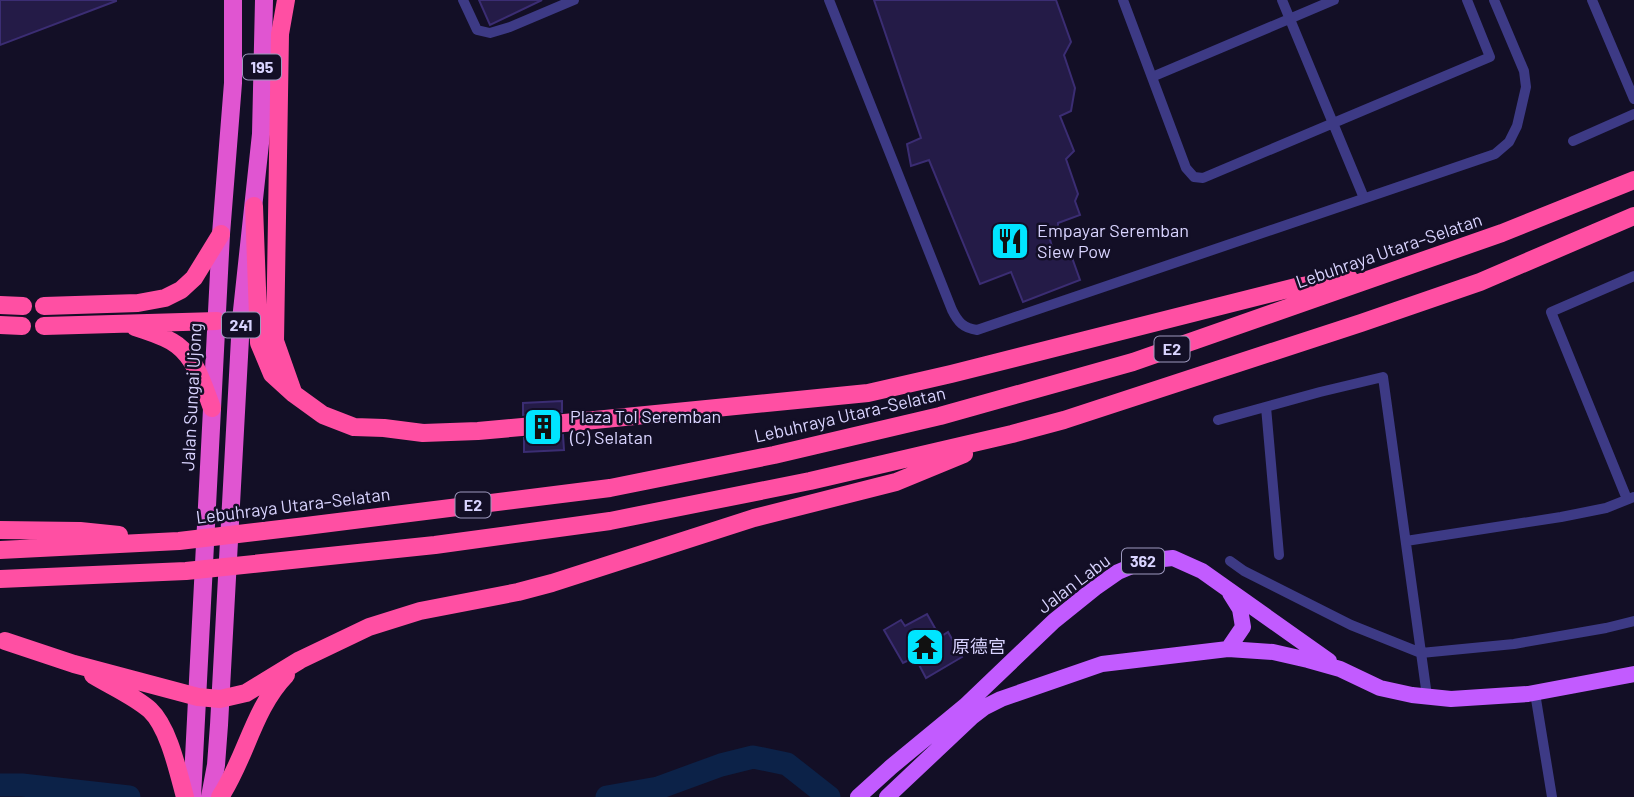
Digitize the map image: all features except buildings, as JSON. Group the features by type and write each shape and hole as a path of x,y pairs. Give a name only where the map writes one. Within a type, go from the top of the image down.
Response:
{"highway":[{"name":"Jalan Sungai Ujong","path":"198,796 198,697 221,234 233,83 233,0"},
{"name":"195","path":"261,134 264,0"},
{"path":"286,0 280,34 275,341 294,394"},
{"name":"241","path":"198,796 216,765 241,320 261,134"},
{"name":"Lebuhraya Utara–Selatan","path":"0,550 179,541 610,488 774,456 940,416 1133,362 1503,233 1634,180"},
{"path":"254,206 259,343 272,374 323,415 354,427 423,433 517,428 868,393 1296,287 1401,270"},
{"name":"E2","path":"0,579 186,571 512,535 610,521 810,481 1012,433 1102,407 1480,282 1634,216"},
{"path":"44,306 138,303 165,298 181,290 194,278 221,234"},
{"path":"0,305 23,306"},
{"path":"44,326 217,321"},
{"path":"127,324 178,345 194,366 212,408"},
{"path":"0,325 22,326"},
{"path":"5,641 75,664 198,697 220,699 246,692 300,660 369,627 421,611 552,583 754,518 896,482 1012,433"},
{"path":"0,530 80,531 179,541"},
{"path":"220,797 269,696 300,660"},
{"path":"75,664 151,711 159,722 174,757 198,796"}],"main road":[{"path":"261,134 277,0"},
{"name":"Jalan Labu","path":"858,797 965,706 1054,621 1118,572 1144,561 1173,558 1202,570 1340,669"},
{"path":"1227,588 1240,609 1243,627 1228,649"},
{"name":"Jalan Labu","path":"893,791 985,708 1001,699 1102,664 1228,649 1273,652 1340,669 1380,688 1451,699 1535,693 1634,674"}],"street":[{"path":"463,0 477,30 490,33 574,0"},
{"path":"829,0 952,310 965,328 977,330 1495,154 1509,142 1517,126 1526,86 1524,71 1494,0"},
{"path":"1123,0 1186,168 1194,177 1203,178 1490,57 1467,0"},
{"path":"1282,0 1364,198"},
{"path":"1152,77 1334,0"},
{"path":"1592,0 1634,99"},
{"path":"1573,141 1634,114"},
{"path":"1406,541 1572,515 1606,508 1631,498 1551,312 1634,276"},
{"path":"1218,420 1383,377 1427,696"},
{"path":"1266,407 1279,555"},
{"path":"1230,561 1244,571 1351,625 1422,653 1514,644 1634,621"},
{"path":"1535,693 1552,797"}],"waterway":[{"path":"607,797 658,788 721,765 753,757 787,764 829,797"},
{"path":"0,785 129,797"}],"place":[{"name":"Empayar Seremban Siew Pow","path":"1010,241"},
{"name":"Plaza Tol Seremban (C) Selatan","path":"543,427"},
{"name":"原德宫","path":"925,647"}]}
